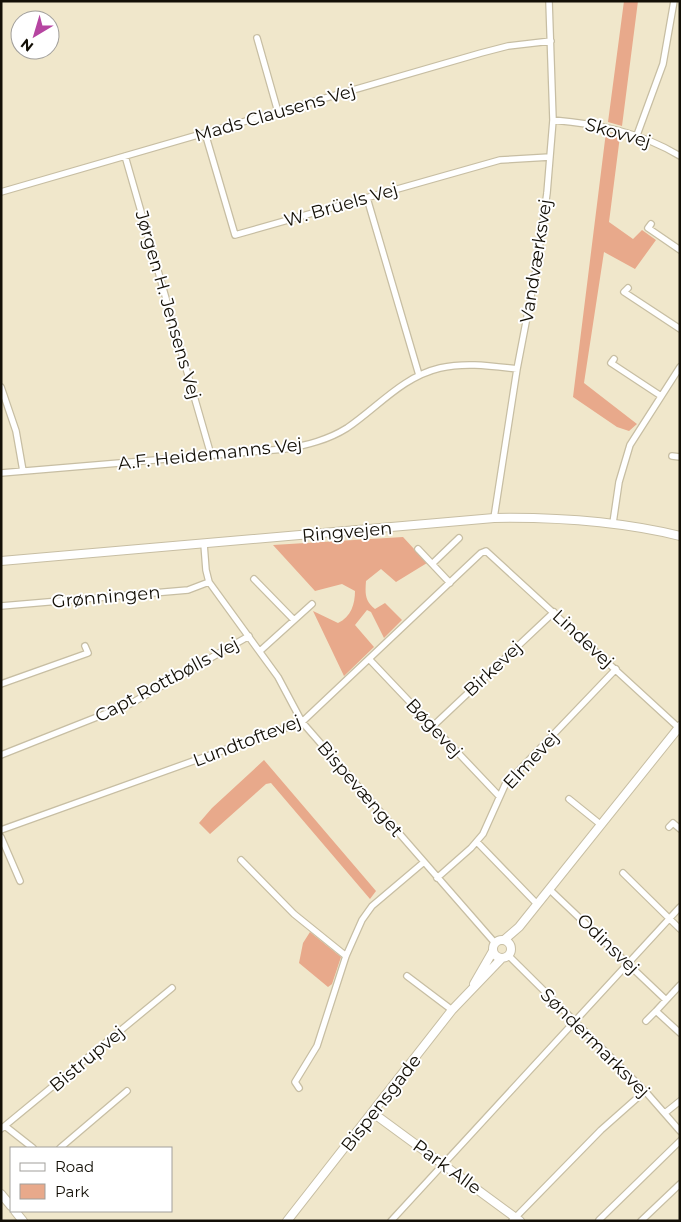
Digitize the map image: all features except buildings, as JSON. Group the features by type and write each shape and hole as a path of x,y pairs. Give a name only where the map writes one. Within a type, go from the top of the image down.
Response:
{"street":[{"name":"Vandværksvej","path":"494,518 517,369 536,270 550,157 553,120 549,1"},
{"path":"637,135 663,64 674,1"},
{"path":"257,38 278,112"},
{"name":"Mads Clausens Vej","path":"1,192 499,49 551,41"},
{"name":"Skovvej","path":"553,120 591,124 637,135 680,156"},
{"name":"W. Brüels Vej","path":"205,133 235,234 500,160 550,157"},
{"name":"Jørgen H. Jensens Vej","path":"125,156 211,455"},
{"path":"367,198 419,375"},
{"path":"651,224 648,228 680,250"},
{"path":"628,288 624,292 680,329"},
{"path":"614,359 611,363 661,396"},
{"name":"A.F. Heidemanns Vej","path":"1,473 285,449 326,439 347,428 397,388 419,375 460,364 517,369"},
{"path":"613,523 619,482 627,454 637,431 680,368"},
{"path":"1,387 16,431 23,471"},
{"path":"672,456 680,458"},
{"name":"Ringvejen","path":"1,562 494,518 564,518 613,523 680,536"},
{"path":"432,564 459,538"},
{"name":"Bispevænget","path":"204,544 209,582 278,677 302,722 424,862 494,947"},
{"path":"418,549 450,583"},
{"name":"Lundtoftevej","path":"1,830 302,722 370,660 481,553 486,551"},
{"name":"Lindevej","path":"486,551 679,728"},
{"path":"254,579 294,620"},
{"name":"Grønningen","path":"1,606 188,590 209,582"},
{"path":"260,651 312,604"},
{"name":"Birkevej","path":"432,727 554,612"},
{"name":"Capt Rottbølls Vej","path":"1,755 130,704 248,636"},
{"path":"1,684 88,653 85,646"},
{"name":"Bøgevej","path":"370,660 499,796"},
{"name":"Elmevej","path":"437,878 477,842 488,825 505,785 616,670"},
{"path":"519,927 511,945 512,951 505,958 494,947 519,927 679,728"},
{"path":"569,799 600,824"},
{"path":"669,828 673,824 680,830"},
{"path":"1,837 20,881"},
{"path":"477,842 537,904"},
{"path":"240,860 294,914 346,956"},
{"path":"298,1088 295,1082 317,1046 346,956 362,920 372,906 424,862"},
{"path":"623,873 680,929"},
{"name":"Odinsvej","path":"549,889 666,1000"},
{"path":"391,1221 573,1021 680,907"},
{"path":"504,940 511,945"},
{"name":"Bispensgade","path":"474,985 494,947"},
{"name":"Bispensgade","path":"286,1221 373,1113 452,1010 474,985 505,958"},
{"name":"Søndermarksvej","path":"505,958 645,1090 680,1132"},
{"path":"407,976 452,1010"},
{"path":"646,1021 680,985"},
{"name":"Bistrupvej","path":"3,1127 172,988"},
{"path":"656,1011 680,1033"},
{"path":"516,1220 601,1130 645,1090"},
{"path":"61,1147 127,1091"},
{"path":"665,1113 680,1101"},
{"name":"Park Alle","path":"373,1113 443,1163 516,1220"},
{"path":"3,1127 32,1147"},
{"path":"599,1220 680,1140"},
{"path":"641,1221 680,1184"},
{"path":"1,1194 10,1205"}],"green space":[{"path":"624,1 638,1 622,126 608,122"},
{"path":"606,132 620,136 609,222 633,239 642,230 656,240 635,269 604,252 584,383 637,424 629,431 617,427 573,397"},
{"path":"403,537 427,563 396,582 381,569 366,581 366,597 369,603 375,609 385,603 402,620 384,638 371,612 367,610 355,625 374,647 344,676 313,611 338,623 349,614 354,601 355,591 342,584 315,591 273,545"},
{"path":"264,760 376,891 370,899 271,783 266,784 210,834 199,823 212,808"},
{"path":"310,932 341,957 332,984 328,987 299,963 303,943"}]}
